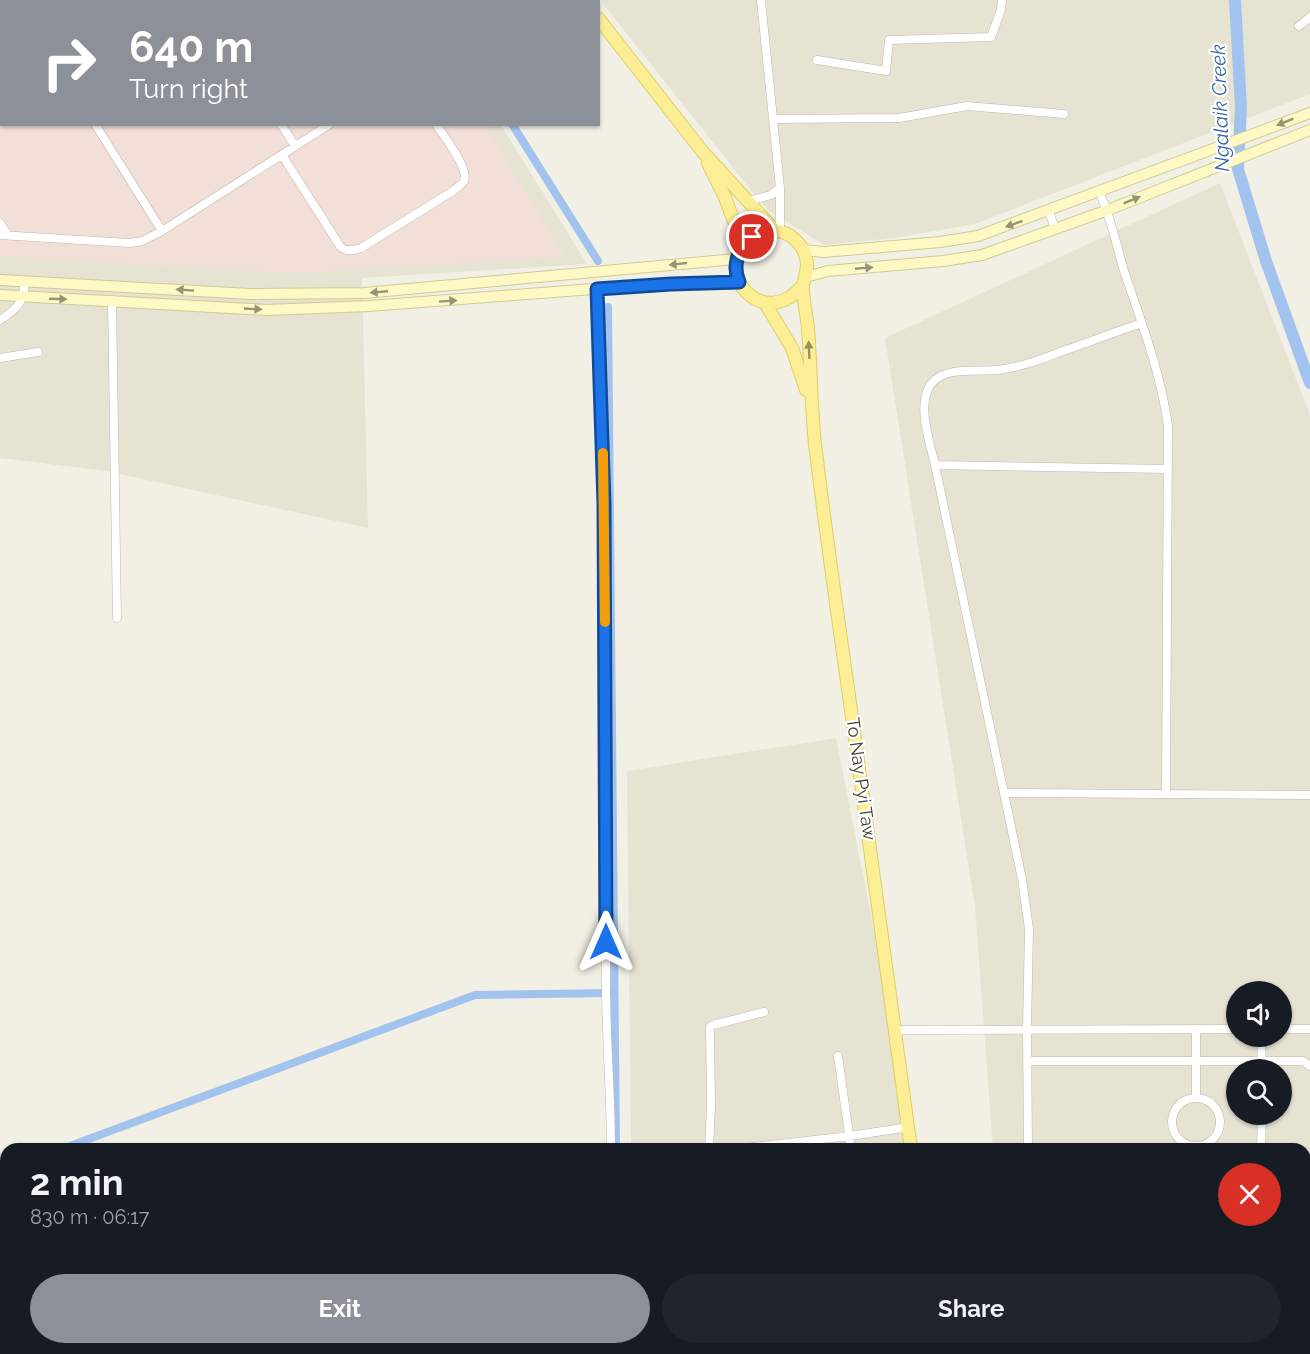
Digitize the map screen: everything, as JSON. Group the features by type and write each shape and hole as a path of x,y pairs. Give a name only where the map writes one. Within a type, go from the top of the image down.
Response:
{"main road":[{"path":"600,21 702,151 777,231 793,238 803,250 807,259 805,281 811,409"},
{"path":"803,250 824,252 940,242 978,236 1310,113"},
{"path":"777,231 762,232 752,237 743,245 736,259 736,273 739,282 749,296 765,303 787,300 796,294 805,281 828,271 943,261 982,255 1108,210 1310,130"},
{"path":"702,151 724,195 743,245"},
{"path":"0,280 250,294 364,293 736,259"},
{"path":"0,295 267,310 369,306 671,284 739,282"},
{"path":"765,303 792,348 811,409"},
{"name":"To Nay Pyi Taw","path":"811,409 825,526 910,1143"}],"street":[{"path":"761,0 780,188 777,231"},
{"path":"817,60 886,71 890,40 991,37 1001,10 1002,0"},
{"path":"1299,26 1310,17"},
{"path":"773,119 899,118 967,106 1064,114"},
{"path":"95,126 162,231"},
{"path":"282,126 295,147"},
{"path":"0,223 4,235 129,243 142,241 162,231 327,126"},
{"path":"282,155 340,246 346,250 354,250 361,248 464,182 465,174 462,164 437,126"},
{"path":"749,201 771,195 780,188"},
{"path":"1100,191 1108,210 1142,323 1165,405 1168,426 1166,794"},
{"path":"1048,210 1055,228"},
{"path":"0,320 24,297 25,282"},
{"path":"597,289 601,352 606,992 611,1143"},
{"path":"112,300 117,618"},
{"path":"1028,1143 1029,929 1022,879 924,410 925,398 929,386 937,378 950,373 996,370 1022,365 1142,323"},
{"path":"0,358 38,352"},
{"path":"935,465 1168,469"},
{"path":"1004,794 1310,795"},
{"path":"709,1143 710,1027 764,1012"},
{"path":"1196,1029 1196,1098"},
{"path":"896,1030 1226,1029"},
{"path":"1292,1029 1310,1029"},
{"path":"838,1056 851,1143"},
{"path":"1028,1061 1226,1064"},
{"path":"1292,1063 1308,1062"},
{"path":"1185,1143 1179,1139 1172,1124 1172,1116 1180,1103 1196,1098 1210,1103 1216,1109 1219,1117 1216,1134 1206,1143"},
{"path":"1261,1143 1262,1125"},
{"path":"810,1143 909,1127"}],"shaded area":[{"path":"600,0 1310,0 1310,94 975,224 894,238 824,245 768,210"},
{"path":"0,126 502,126 587,264 362,278 368,528 106,471 0,458"},
{"path":"0,126 486,126 564,256 297,273 0,256"},
{"path":"1220,183 1310,415 1310,1143 993,1143 975,907 885,338"},
{"path":"836,738 876,941 906,1143 631,1143 627,771"}],"waterway":[{"name":"Ngalaik Creek","path":"1235,0 1241,107 1238,169 1266,261 1310,383"},
{"path":"513,126 598,261"},
{"path":"608,307 616,1143"},
{"path":"78,1143 475,995 610,993"}],"slow traffic":[{"path":"603,453 605,622"}],"route":[{"path":"606,942 604,504 601,352 597,289 739,282 736,273 736,259 743,245 752,237"}]}
